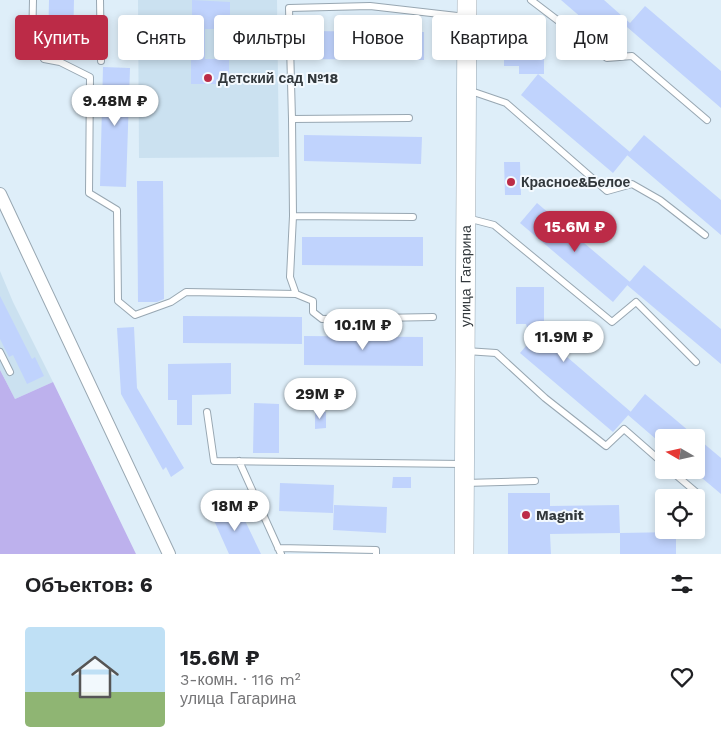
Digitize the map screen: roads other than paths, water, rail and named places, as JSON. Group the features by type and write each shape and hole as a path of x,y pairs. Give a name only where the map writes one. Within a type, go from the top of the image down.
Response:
{"main road":[{"name":"улица Гагарина","path":"464,554 467,9"}],"street":[{"path":"1,197 169,554"}],"lane":[{"path":"33,0 32,46 38,48 44,59 60,62 90,77 89,194 118,210 118,301 136,315 171,302 186,292 296,294 312,301 313,312 322,319 433,317"},
{"path":"100,0 101,62"},
{"path":"530,0 607,58 632,56 707,120"},
{"path":"296,294 290,277 293,216 289,8 370,3 467,9"},
{"path":"467,90 506,103 607,191 632,184 660,200 705,235"},
{"path":"292,119 409,118"},
{"path":"293,216 413,217"},
{"path":"466,218 494,225 612,322 636,302 696,362"},
{"path":"465,351 496,353 545,398 606,446 624,429 655,456"},
{"path":"0,352 10,372"},
{"path":"207,412 214,460 464,464"},
{"path":"238,461 280,551 376,550 376,554"},
{"path":"681,479 692,489"},
{"path":"464,483 535,481"}],"place":[{"name":"Детский сад №18","path":"208,78"},
{"name":"Красное&Белое","path":"511,182"},
{"name":"Magnit","path":"526,515"}]}
